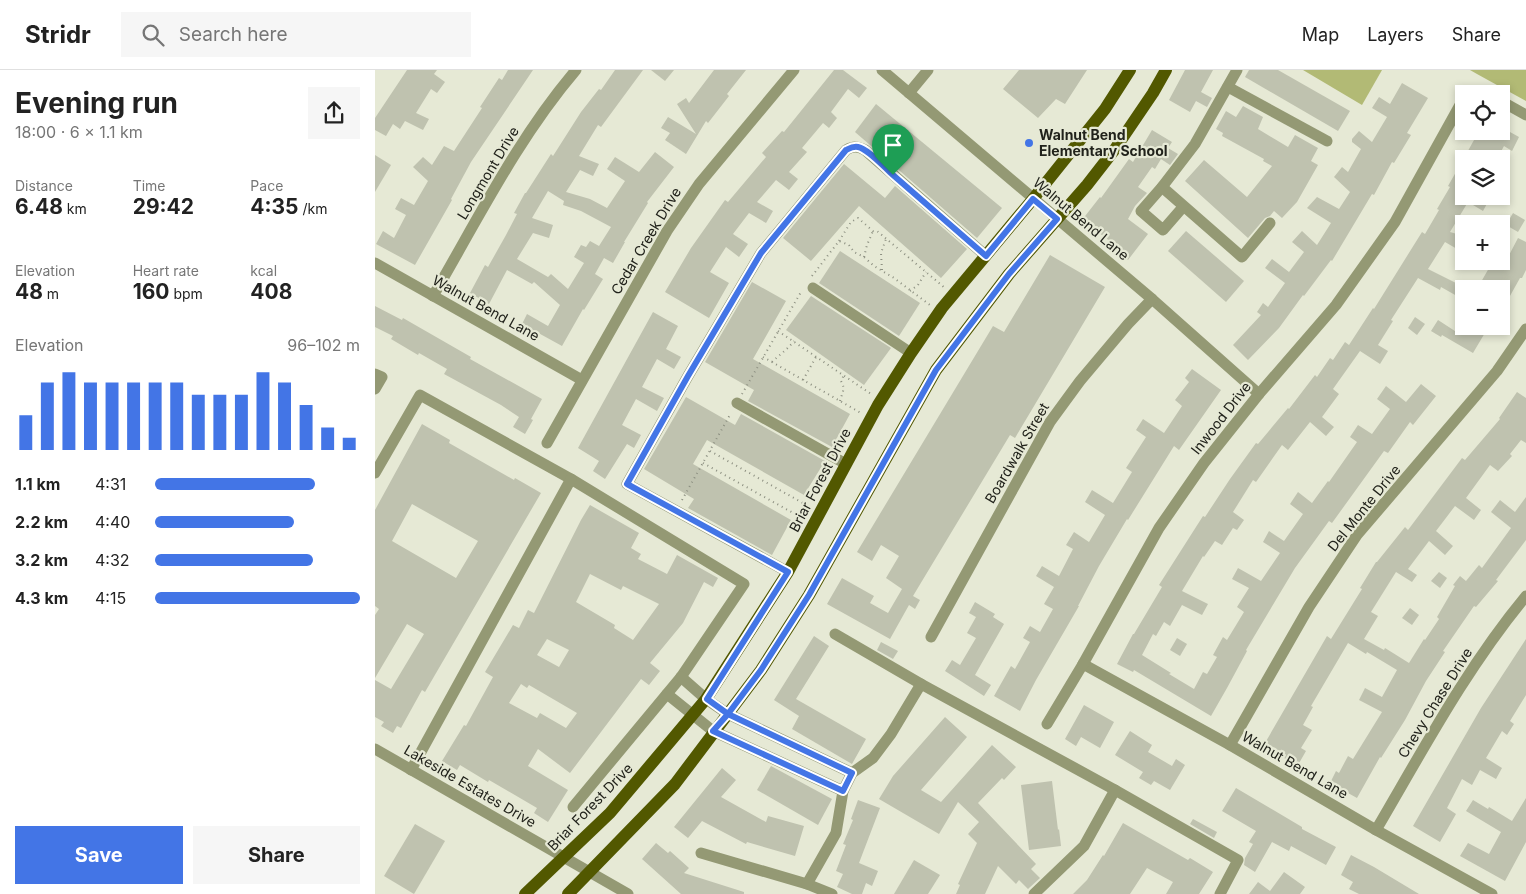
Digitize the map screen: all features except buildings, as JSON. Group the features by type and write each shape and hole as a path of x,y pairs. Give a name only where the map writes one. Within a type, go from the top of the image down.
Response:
{"main road":[{"name":"Briar Forest Drive","path":"525,894 610,812 707,699 788,572 881,400 911,353 953,295 1105,109 1130,70"},
{"path":"568,894 675,784 713,731 761,670 809,595 936,370 1009,274 1087,185 1115,149 1153,93 1166,70"}],"street":[{"name":"Longmont Drive","path":"433,296 514,156 556,93 576,70"},
{"name":"Cedar Creek Drive","path":"547,444 667,231 699,184 794,70"},
{"name":"Walnut Bend Lane","path":"882,70 1152,299 1259,394"},
{"path":"909,93 928,70"},
{"path":"1183,207 1163,230 1141,211 1195,144 1237,70"},
{"path":"1228,87 1327,141"},
{"path":"1510,106 1526,115"},
{"name":"Inwood Drive","path":"1047,724 1159,528 1204,463 1259,394 1335,305 1395,222 1455,114"},
{"path":"788,572 627,484 761,253 846,150 852,147 859,147 865,150 986,256"},
{"path":"1162,187 1242,257 1270,223"},
{"name":"Walnut Bend Lane","path":"375,263 582,380"},
{"path":"812,283 911,353"},
{"name":"Boardwalk Street","path":"931,637 1050,422 1080,381 1128,324 1152,299"},
{"name":"Del Monte Drive","path":"1230,745 1309,607 1357,536 1497,371 1526,329"},
{"path":"375,374 382,377 375,389"},
{"path":"375,473 420,395 571,479 743,584 681,677 573,807"},
{"path":"737,403 846,464"},
{"path":"411,770 571,479"},
{"name":"Chevy Chase Drive","path":"1376,830 1456,693 1502,624 1526,596"},
{"path":"835,634 921,684 1238,860 1219,894"},
{"name":"Walnut Bend Lane","path":"1083,664 1492,894"},
{"path":"681,677 728,714 852,773"},
{"path":"807,884 836,833 843,791 852,773 873,758 891,734 921,684"},
{"path":"667,694 713,731 843,791"},
{"name":"Lakeside Estates Drive","path":"375,749 628,894"},
{"path":"1033,894 1084,846 1115,790"},
{"path":"701,853 807,884 831,894"}],"path":[{"path":"812,283 851,222 858,218 873,231 877,231 953,295"},
{"path":"864,257 873,231"},
{"path":"882,271 881,252 886,239"},
{"path":"839,242 849,245 854,252 895,278 940,312"},
{"path":"910,290 918,285 926,272"},
{"path":"676,511 801,292"},
{"path":"778,331 881,400"},
{"path":"773,362 794,341"},
{"path":"763,357 871,418"},
{"path":"803,380 816,357"},
{"path":"840,401 843,388 841,381 844,375"},
{"path":"710,451 816,518"},
{"path":"703,463 816,518"}],"green space":[{"path":"1303,70 1382,70 1362,105"},
{"path":"1470,70 1526,70 1526,101 1510,92 1510,85 1497,85"}],"place":[{"name":"Walnut Bend Elementary School","path":"1029,143"}],"route":[{"path":"893,175 865,150 859,147 852,147 846,150 761,253 627,484 788,572 707,699 728,714 852,773 843,791 713,731 728,714 761,670 809,595 936,370 1009,274 1057,219 1033,199 986,256 893,175"}]}
